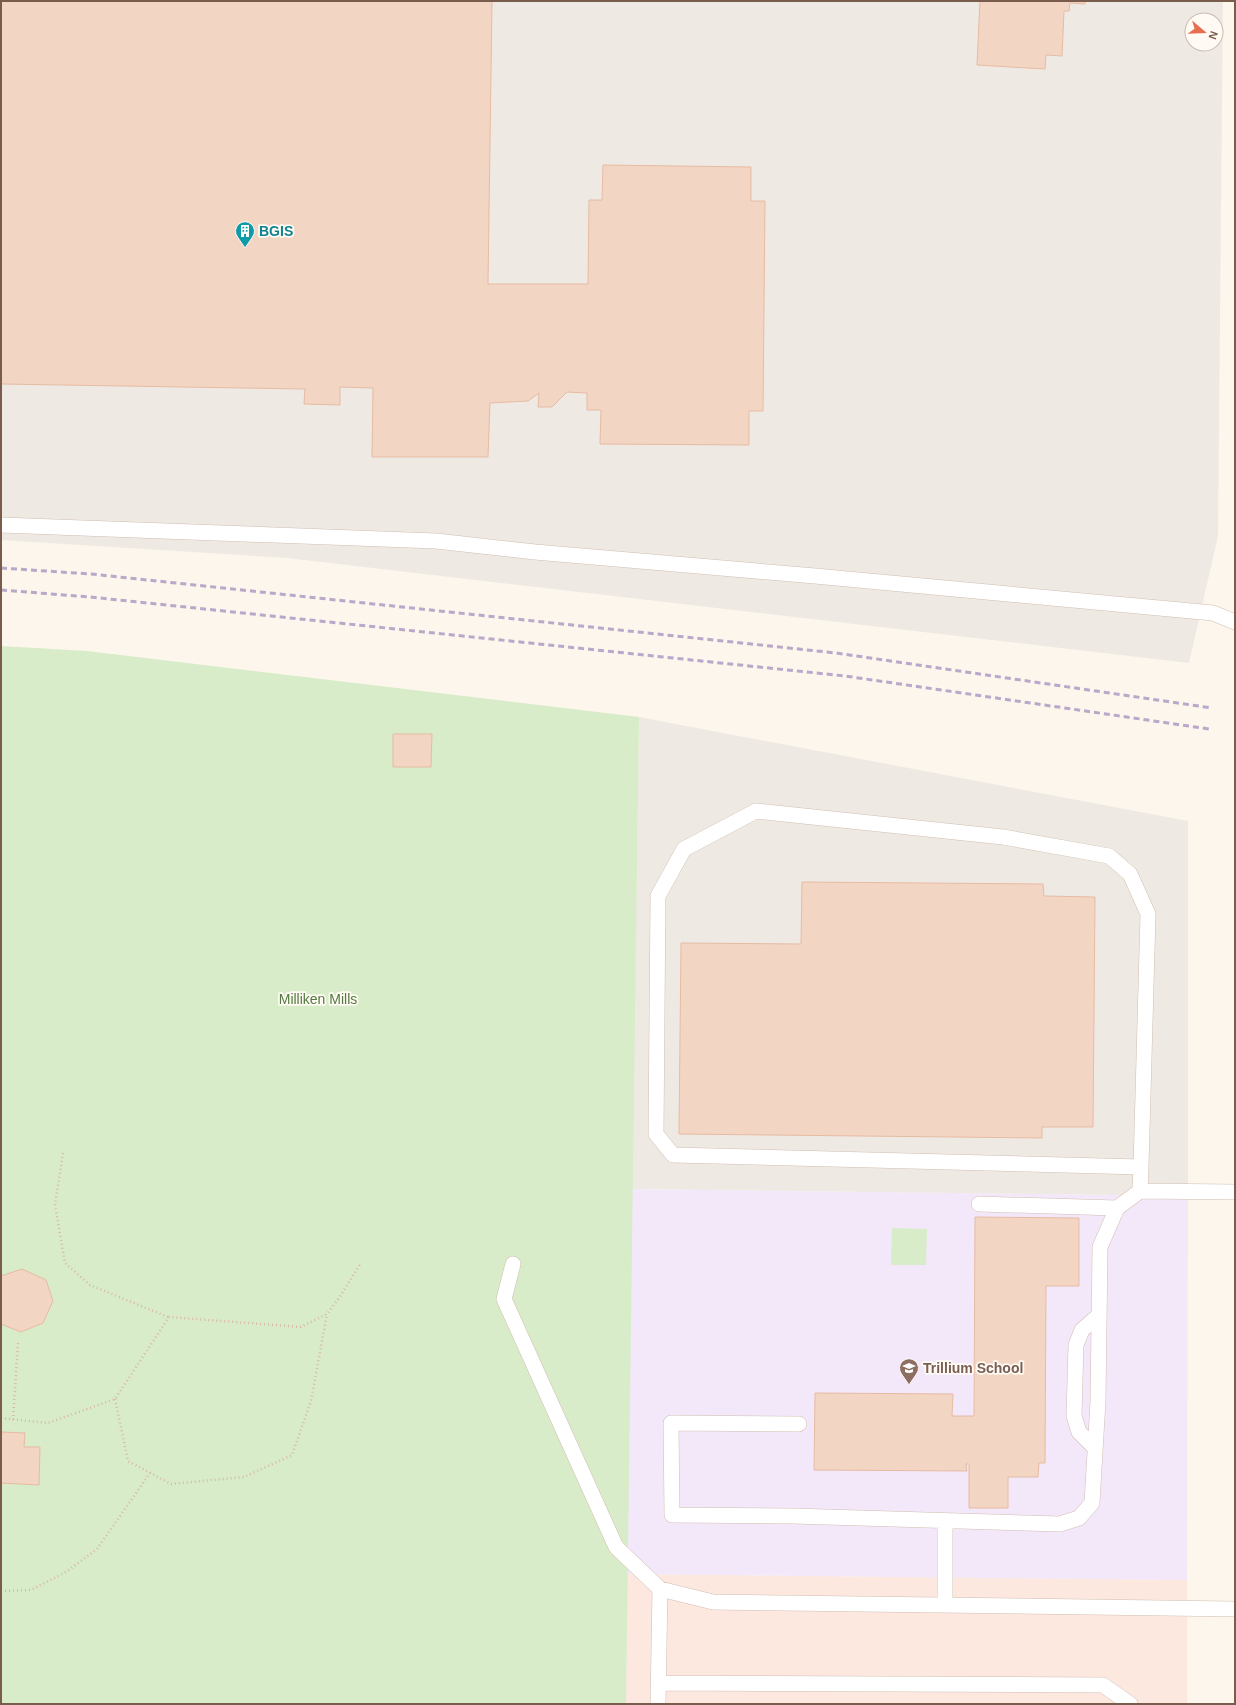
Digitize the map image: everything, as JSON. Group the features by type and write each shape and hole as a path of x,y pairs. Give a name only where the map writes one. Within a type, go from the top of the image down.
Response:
{"lane":[{"path":"1,525 436,541 535,552 1213,613 1235,622"},
{"path":"1140,1191 1141,1167 1148,914 1130,874 1109,856 1004,837 756,812 684,849 658,896 656,1134 673,1155 1141,1167"},
{"path":"799,1424 671,1423 672,1515 793,1516 1060,1524 1079,1518 1092,1503 1095,1448 1100,1247 1117,1208 1140,1191 1235,1192"},
{"path":"979,1204 1117,1208"},
{"path":"513,1264 504,1299 616,1547 660,1589 713,1602 1235,1610"},
{"path":"1095,1448 1079,1432 1074,1416 1076,1345 1082,1330 1099,1315"},
{"path":"945,1520 945,1606"},
{"path":"658,1704 660,1589"},
{"path":"658,1684 1103,1685 1130,1704"}],"path":[{"path":"62,1152 55,1205 65,1263 90,1285 168,1317 301,1327 327,1314 361,1263"},
{"path":"114,1399 128,1461 171,1484 244,1477 292,1455 311,1402 327,1314"},
{"path":"1,1418 48,1423 114,1399 168,1317"},
{"path":"13,1420 18,1343"},
{"path":"1,1591 31,1590 66,1572 97,1549 150,1473"}],"shaded area":[{"path":"1,1 1223,1 1223,12 1184,12 1184,52 1223,52 1218,536 1189,663 287,558 1,540"},
{"path":"639,717 1188,821 1188,1196 632,1189"},
{"name":"Trillium School","path":"632,1189 1188,1196 1187,1580 627,1574"},
{"path":"627,1574 1187,1580 1187,1704 626,1704"}],"green space":[{"name":"Milliken Mills","path":"1,646 87,651 639,717 626,1704 1,1704"},
{"path":"892,1228 927,1229 926,1265 891,1265"}],"building":[{"name":"BGIS","path":"1,1 492,1 488,284 588,284 589,200 602,200 603,165 751,167 751,201 765,201 763,411 749,411 749,445 600,444 601,410 587,410 587,393 567,392 552,407 538,407 539,393 528,401 490,403 488,457 372,457 373,388 340,387 340,405 304,404 305,389 1,384"},
{"path":"980,1 1085,1 1085,4 1070,3 1069,11 1064,11 1062,56 1046,55 1045,69 977,65"},
{"path":"393,734 432,734 431,767 393,767"},
{"path":"802,882 1043,884 1044,896 1095,897 1093,1127 1042,1127 1042,1138 679,1134 681,943 801,944"},
{"path":"975,1217 1079,1218 1079,1286 1046,1286 1045,1463 1039,1463 1038,1477 1008,1477 1008,1508 969,1508 969,1464 966,1464 967,1471 814,1470 815,1393 953,1394 952,1416 974,1416"},
{"path":"22,1269 46,1280 53,1301 43,1323 21,1332 1,1324 1,1276"},
{"path":"1,1432 25,1433 24,1447 40,1447 39,1485 1,1483"}],"railway":[{"path":"1,568 91,574 836,653 1212,708"},
{"path":"1,590 90,597 845,676 1209,729"}],"place":[{"name":"BGIS","path":"245,248"},
{"name":"Trillium School","path":"909,1385"}]}
